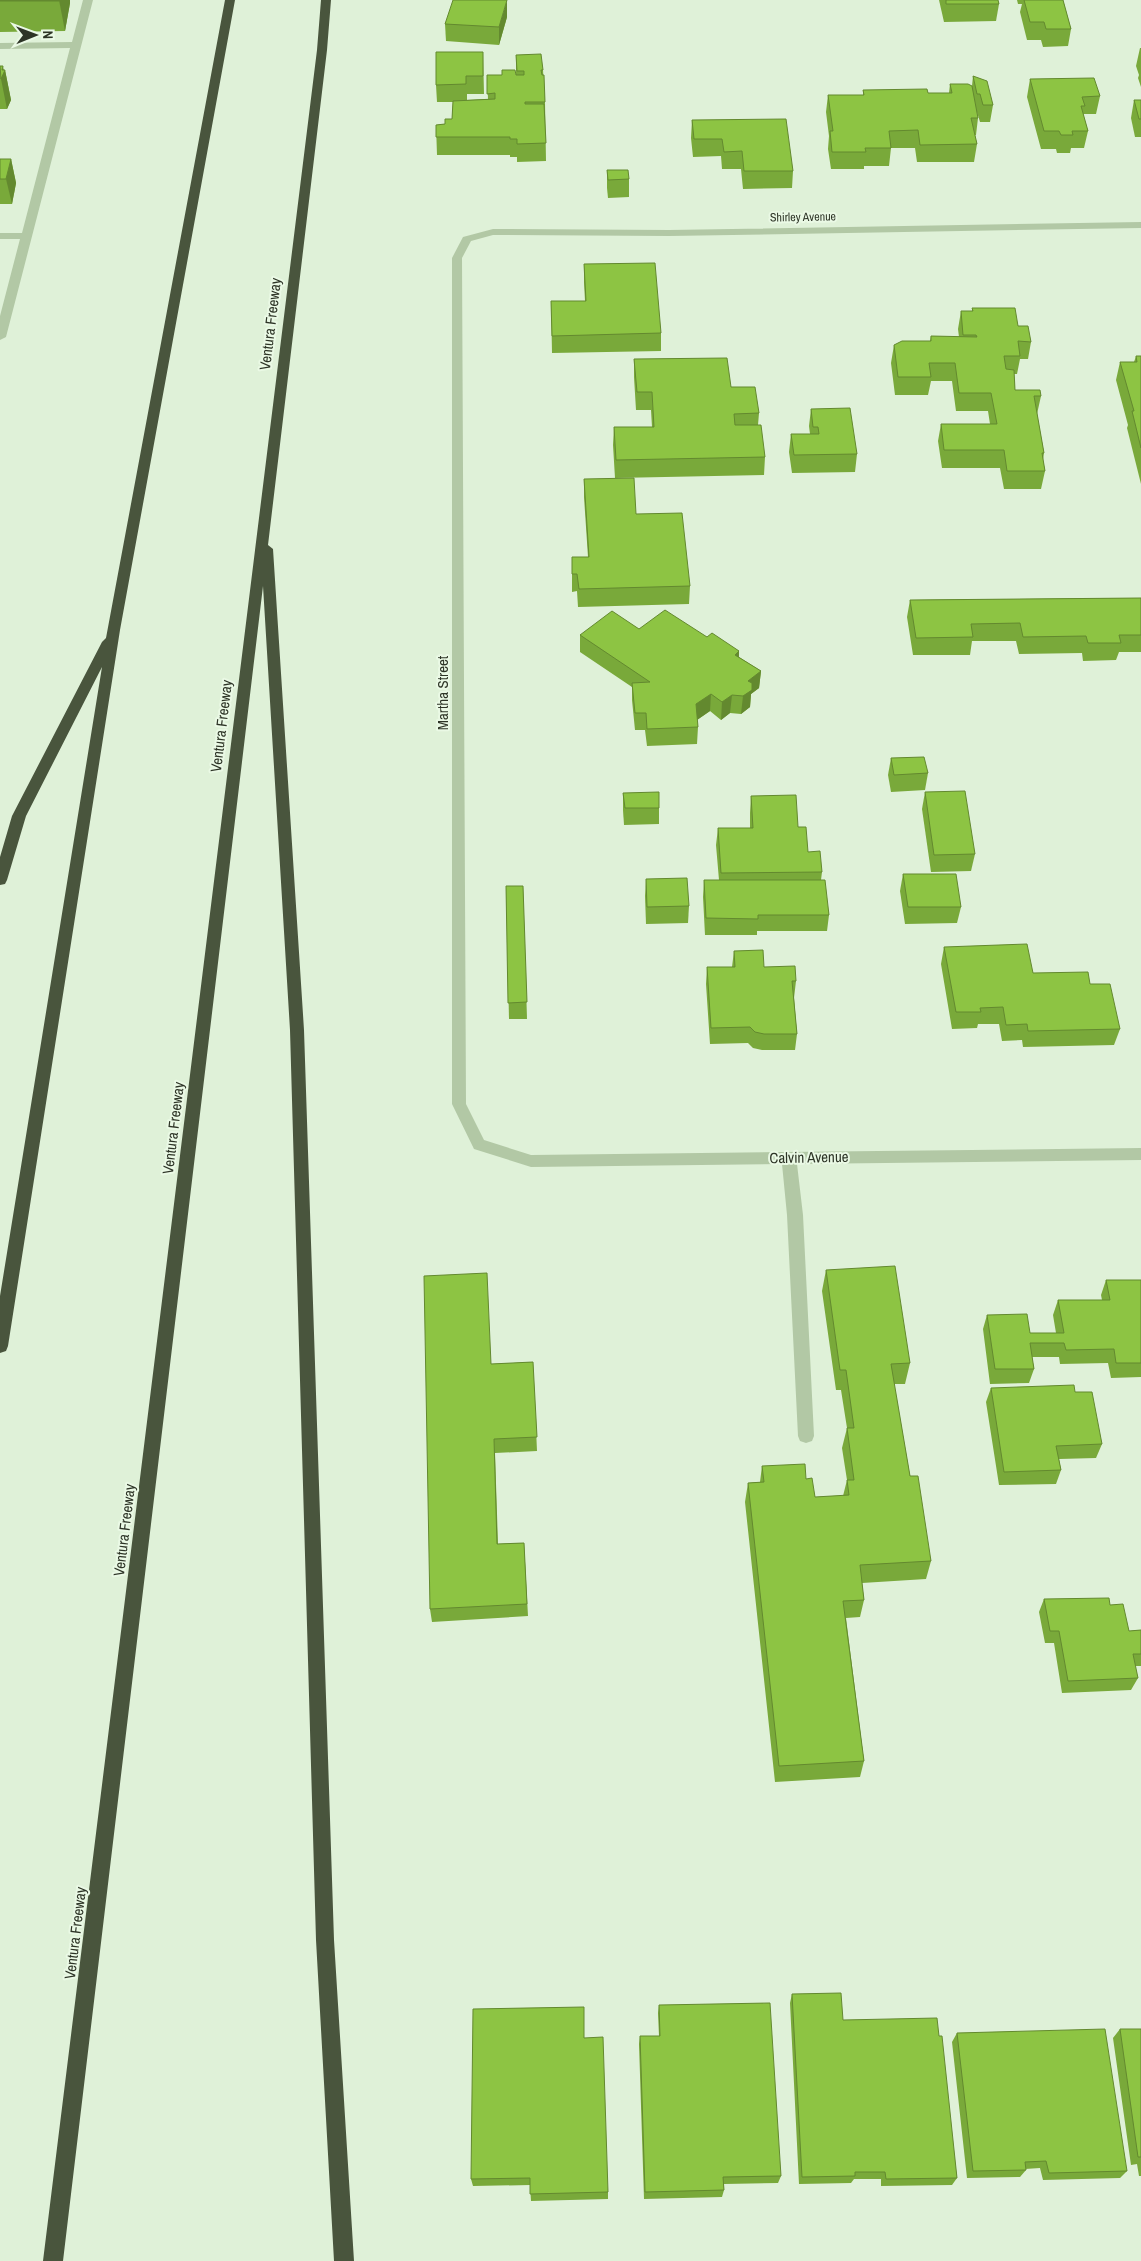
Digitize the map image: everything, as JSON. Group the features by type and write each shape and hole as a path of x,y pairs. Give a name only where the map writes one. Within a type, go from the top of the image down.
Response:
{"highway":[{"path":"0,1346 114,630 230,0"},
{"name":"Ventura Freeway","path":"53,2261 322,50 326,0"},
{"path":"265,511 297,1030 325,1940 344,2261"},
{"path":"0,880 19,816 114,630"}],"street":[{"path":"0,337 88,0"},
{"path":"0,46 76,45"},
{"name":"Shirley Avenue","path":"467,238 493,232 669,233 1141,225"},
{"path":"0,236 26,236"},
{"name":"Martha Street","path":"467,238 457,258 460,1104 479,1145"},
{"name":"Calvin Avenue","path":"479,1145 531,1161 1141,1154"},
{"path":"789,1158 795,1214 806,1436"}],"building":[{"path":"59,0 59,1 0,1"},
{"path":"453,0 507,0 499,27 445,24"},
{"path":"946,0 998,0 999,4 946,4"},
{"path":"1024,0 1063,0 1071,29 1046,29 1044,22 1030,22"},
{"path":"436,52 483,52 483,76 466,76 466,84 436,85"},
{"path":"541,54 545,102 525,102 525,104 544,104 546,143 517,144 517,139 510,139 510,137 436,137 436,125 445,124 445,119 452,119 453,101 495,99 495,93 487,94 487,75 502,75 502,70 515,70 516,75 524,75 524,71 517,71 516,55"},
{"path":"0,66 3,66 2,70 5,70 1,79"},
{"path":"973,76 987,81 993,105 983,105 980,94 977,94"},
{"path":"1094,78 1100,96 1082,97 1085,106 1081,106 1088,131 1072,131 1073,135 1061,135 1059,131 1044,131 1030,79"},
{"path":"950,84 968,84 972,86 978,118 971,118 977,144 920,145 918,130 889,131 891,148 865,148 866,152 832,152 830,131 833,131 828,95 864,95 863,90 927,89 928,93 952,93"},
{"path":"1134,100 1141,100 1141,119 1139,119"},
{"path":"786,119 793,171 744,171 742,151 724,152 722,139 694,139 692,120"},
{"path":"0,159 11,159 6,179 0,179"},
{"path":"607,170 628,170 629,179 608,180"},
{"path":"655,263 661,333 552,336 551,301 586,301 584,264"},
{"path":"972,308 1015,308 1018,326 1028,326 1031,342 1018,341 1020,356 1004,356 1006,369 1014,370 1015,390 1040,390 1041,396 1034,396 1044,453 1042,453 1045,471 1007,471 1004,450 944,450 941,424 997,424 991,393 959,393 955,363 929,363 931,377 898,377 894,345 902,341 931,341 931,336 977,337 976,335 963,335 961,311 973,311"},
{"path":"1136,356 1141,356 1141,448 1132,411 1134,411 1120,362 1137,362"},
{"path":"727,358 731,387 755,387 759,413 734,414 735,425 761,425 765,457 616,460 614,427 654,427 652,392 637,392 634,359"},
{"path":"850,408 857,454 794,455 791,434 819,434 818,427 813,427 811,409"},
{"path":"634,478 636,514 682,513 690,586 579,589 577,574 572,574 572,557 589,557 584,479"},
{"path":"1141,598 1141,635 1119,635 1121,643 1088,643 1086,636 1023,637 1020,623 971,624 973,637 916,638 910,600"},
{"path":"665,610 707,637 712,633 739,651 735,655 761,671 748,681 752,683 752,690 743,696 732,695 722,702 711,694 696,704 698,727 647,729 646,713 635,713 632,683 650,682 580,635 612,611 639,629"},
{"path":"924,757 928,773 894,775 891,758"},
{"path":"965,791 975,854 934,855 925,792"},
{"path":"659,792 659,808 625,808 623,793"},
{"path":"796,795 798,827 806,827 808,852 820,851 822,872 721,873 718,828 753,828 751,796"},
{"path":"903,874 956,874 961,907 908,907"},
{"path":"687,878 689,906 647,907 646,879"},
{"path":"704,880 825,880 829,915 758,915 758,919 706,918"},
{"path":"506,886 523,886 527,1002 508,1003"},
{"path":"1027,944 1033,973 1088,972 1090,984 1110,984 1120,1029 1028,1031 1027,1024 1006,1025 1003,1007 980,1008 981,1012 956,1012 944,947"},
{"path":"763,950 764,967 795,966 796,981 792,981 797,1034 764,1034 755,1032 750,1027 711,1028 707,967 735,967 734,951"},
{"path":"895,1266 910,1363 891,1364 910,1476 918,1476 931,1561 860,1565 864,1600 843,1601 864,1761 779,1766 748,1483 764,1482 762,1466 805,1464 806,1479 812,1478 815,1497 849,1495 847,1480 854,1480 847,1428 854,1428 846,1370 840,1370 826,1270"},
{"path":"487,1273 491,1364 533,1362 537,1437 494,1439 497,1544 524,1543 527,1604 430,1609 424,1276"},
{"path":"1106,1280 1141,1280 1141,1363 1116,1363 1114,1349 1066,1350 1064,1343 1030,1343 1034,1369 995,1369 987,1315 1027,1314 1030,1333 1064,1333 1058,1300 1110,1300"},
{"path":"1074,1385 1075,1392 1092,1392 1102,1444 1056,1446 1061,1470 1004,1472 991,1388"},
{"path":"1109,1598 1110,1605 1123,1604 1129,1631 1141,1630 1141,1654 1133,1654 1138,1678 1068,1681 1059,1631 1050,1631 1044,1599"},
{"path":"841,1993 843,2020 937,2018 939,2036 942,2036 957,2178 886,2179 885,2172 855,2172 855,2176 802,2177 792,1994"},
{"path":"770,2003 781,2176 723,2177 724,2190 645,2192 640,2036 660,2036 659,2005"},
{"path":"584,2007 584,2038 603,2037 608,2192 530,2194 530,2178 471,2179 473,2009"},
{"path":"1105,2029 1127,2171 1049,2173 1046,2161 1025,2162 1026,2170 973,2171 957,2033"},
{"path":"1120,2029 1141,2029 1141,2157 1138,2157"}]}
